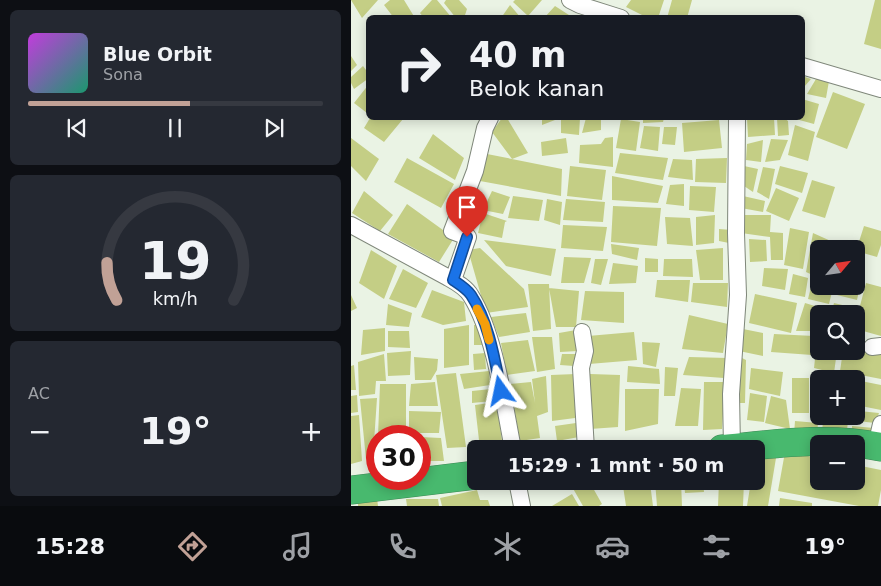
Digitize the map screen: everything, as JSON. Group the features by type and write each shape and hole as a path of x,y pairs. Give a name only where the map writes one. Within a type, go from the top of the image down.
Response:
{"highway":[{"path":"765,444 879,439"},
{"path":"351,490 467,476"}],"street":[{"path":"570,0 612,15"},
{"path":"805,67 881,89"},
{"path":"453,280 467,237 452,231 475,171 485,128 489,120"},
{"path":"728,440 738,295 736,233 737,120"},
{"path":"351,225 453,280 471,295 485,324 511,440"},
{"path":"582,332 585,351 581,368 585,440"},
{"path":"519,490 522,506"}],"building":[{"path":"351,0 378,0 362,18"},
{"path":"390,0 404,0 413,15 392,15 384,5"},
{"path":"432,0 437,0 450,15 422,15 420,13"},
{"path":"446,0 459,0 467,9 465,15 454,15 444,3"},
{"path":"515,0 542,0 529,15 513,2"},
{"path":"631,0 664,0 659,15 642,15 626,7"},
{"path":"672,0 692,0 688,15 668,15"},
{"path":"875,0 881,0 881,49 864,44"},
{"path":"510,5 518,15 503,15"},
{"path":"555,6 569,15 547,15"},
{"path":"351,56 357,65 351,71"},
{"path":"363,66 366,70 366,80 354,89 351,77"},
{"path":"805,77 811,79 805,86"},
{"path":"816,79 829,81 826,98 807,94"},
{"path":"366,88 366,112 354,103"},
{"path":"833,92 865,104 847,149 816,137"},
{"path":"805,100 819,104 814,124 799,120 805,120"},
{"path":"369,120 402,120 384,142 364,128"},
{"path":"501,120 508,120 528,153 512,159 492,132"},
{"path":"542,120 555,120 542,125"},
{"path":"561,120 580,120 579,135 561,133"},
{"path":"585,120 601,120 601,130 582,133"},
{"path":"621,120 640,122 636,151 616,148"},
{"path":"643,120 664,120 663,122 643,123"},
{"path":"719,120 722,148 684,152 682,123"},
{"path":"747,120 774,120 775,135 748,137"},
{"path":"777,120 787,120 789,135 778,136"},
{"path":"795,125 815,132 808,161 788,155"},
{"path":"644,126 660,127 658,151 640,148"},
{"path":"664,127 677,127 675,145 662,144"},
{"path":"433,134 464,158 455,180 419,158"},
{"path":"613,137 613,167 579,163 580,145 601,144 605,138"},
{"path":"351,138 379,159 366,181 351,166"},
{"path":"566,138 568,153 542,156 541,142"},
{"path":"771,139 788,140 780,160 765,162"},
{"path":"763,140 761,162 746,160 747,144"},
{"path":"620,153 668,158 663,180 615,173"},
{"path":"487,154 562,169 561,196 480,181"},
{"path":"407,158 454,184 441,208 394,182"},
{"path":"727,158 726,183 695,182 696,159"},
{"path":"673,159 692,160 693,180 668,177"},
{"path":"570,166 606,170 602,200 567,196"},
{"path":"744,166 758,169 753,192 741,184"},
{"path":"780,166 808,173 802,193 775,184"},
{"path":"763,167 775,169 769,199 757,192"},
{"path":"612,176 663,186 658,203 612,200"},
{"path":"812,180 835,187 825,218 802,211"},
{"path":"684,184 684,206 666,204 670,185"},
{"path":"690,186 716,187 714,212 689,210"},
{"path":"776,188 799,198 789,221 766,211"},
{"path":"364,191 393,215 380,231 352,213"},
{"path":"492,191 510,197 503,214 483,210"},
{"path":"513,196 543,200 539,221 508,218"},
{"path":"743,196 765,201 763,212 741,208"},
{"path":"547,199 562,202 560,225 544,220"},
{"path":"566,199 605,202 603,222 563,220"},
{"path":"407,204 454,238 439,262 388,234"},
{"path":"613,206 661,208 657,246 611,242"},
{"path":"483,213 507,221 505,222 502,238 478,233"},
{"path":"715,215 714,243 696,245 696,217"},
{"path":"743,215 771,215 770,232 783,233 783,260 771,260 770,237 741,233"},
{"path":"665,217 690,218 693,246 667,244"},
{"path":"563,225 607,227 603,251 561,248"},
{"path":"864,226 881,231 881,245 877,257 865,254 865,240 860,240"},
{"path":"790,228 809,232 803,269 784,265"},
{"path":"719,229 732,230 729,243 719,241"},
{"path":"813,233 829,240 812,240"},
{"path":"749,239 766,240 767,261 750,262"},
{"path":"484,240 556,249 551,276 506,266"},
{"path":"611,244 639,248 637,260 612,254"},
{"path":"480,248 524,289 528,307 486,313 468,250"},
{"path":"723,248 723,280 700,280 696,250"},
{"path":"371,250 397,266 384,299 359,283"},
{"path":"810,250 810,274 806,272"},
{"path":"564,257 591,258 584,283 561,283"},
{"path":"645,258 658,259 658,272 645,272"},
{"path":"595,259 608,259 601,285 591,283"},
{"path":"664,259 692,259 693,277 663,276"},
{"path":"613,263 638,266 636,283 609,284"},
{"path":"764,268 788,269 785,290 762,286"},
{"path":"403,269 428,283 416,308 389,299"},
{"path":"793,274 808,278 805,297 789,294"},
{"path":"657,280 690,280 688,302 655,297"},
{"path":"693,283 728,283 727,307 691,302"},
{"path":"866,283 881,287 881,336 865,332 865,305 860,305 863,295 865,295"},
{"path":"528,284 549,284 551,329 533,331"},
{"path":"549,288 579,291 576,327 556,327"},
{"path":"432,290 464,302 466,321 443,325 421,317"},
{"path":"585,291 624,292 624,323 581,320"},
{"path":"810,291 810,295 831,295 829,304 808,299"},
{"path":"755,294 797,303 791,333 749,323"},
{"path":"351,295 357,308 351,311"},
{"path":"837,295 858,295 857,300"},
{"path":"805,303 812,305 810,305 810,331 796,331"},
{"path":"388,304 412,313 409,327 386,325"},
{"path":"526,313 530,332 499,337 491,317"},
{"path":"689,315 728,324 723,353 682,349"},
{"path":"469,325 469,365 444,368 444,329"},
{"path":"474,325 478,325 484,345 474,345"},
{"path":"385,328 385,351 361,355 363,330"},
{"path":"743,329 763,333 763,356 739,351"},
{"path":"576,330 578,351 560,352 559,333"},
{"path":"388,331 409,331 410,348 388,347"},
{"path":"634,332 637,360 589,364 588,336"},
{"path":"774,334 810,336 810,355 771,352"},
{"path":"532,337 552,337 555,369 537,372"},
{"path":"528,340 535,371 507,375 501,343"},
{"path":"642,342 660,343 656,367 643,364"},
{"path":"865,347 881,350 881,379 865,376 865,370 840,370 842,360 865,360"},
{"path":"411,351 410,375 388,376 387,353"},
{"path":"485,353 486,369 474,370 473,354"},
{"path":"384,354 386,381 376,381 375,394 359,396 358,362"},
{"path":"562,354 580,354 574,366 560,365"},
{"path":"738,356 746,360 745,403 736,403"},
{"path":"414,357 438,359 437,370 431,380 415,380"},
{"path":"689,357 728,358 724,378 683,375"},
{"path":"815,360 836,360 834,370 814,368"},
{"path":"354,365 356,390 351,390 351,366"},
{"path":"628,366 659,369 660,384 627,382"},
{"path":"665,367 678,368 675,396 664,396"},
{"path":"751,368 783,372 780,396 749,389"},
{"path":"489,371 490,385 464,389 460,374"},
{"path":"456,373 466,447 447,448 436,375"},
{"path":"576,374 575,418 552,421 551,375"},
{"path":"590,374 620,375 618,427 590,429"},
{"path":"546,376 548,412 537,416 540,438 520,440 510,384 531,382 535,403 532,379"},
{"path":"792,378 809,378 809,413 792,413"},
{"path":"435,382 438,406 409,406 411,384"},
{"path":"704,382 725,382 722,429 703,430"},
{"path":"865,382 881,385 881,410 865,407"},
{"path":"380,384 406,384 406,425 378,425"},
{"path":"681,388 701,389 698,426 675,426"},
{"path":"491,389 492,401 472,403 472,391"},
{"path":"625,389 659,389 658,424 625,431"},
{"path":"750,393 767,396 764,422 747,420"},
{"path":"357,395 358,412 351,413 351,396"},
{"path":"771,396 786,400 790,429 765,423"},
{"path":"377,398 375,425 366,425 366,459 360,399"},
{"path":"497,402 502,440 479,440 475,405"},
{"path":"409,411 441,412 439,433 431,433 431,425 409,425"},
{"path":"865,412 879,413 875,423 865,422"},
{"path":"359,415 362,461 351,464 351,416"},
{"path":"795,421 818,425 817,435 794,434"},
{"path":"576,423 579,437 557,440 555,426"},
{"path":"823,425 848,425 846,435 822,434"},
{"path":"852,426 874,428 873,441 865,440 865,435 852,435"},
{"path":"431,438 441,438 444,461 431,461"},
{"path":"785,452 810,456 810,490 865,490 865,467 881,470 881,490 878,506 859,506 778,491"},
{"path":"765,456 776,458 768,506 747,506 750,490 765,490"},
{"path":"477,490 480,500 488,500 490,506 442,506 440,498"},
{"path":"574,490 594,490 602,504 599,506 583,506"},
{"path":"624,490 651,490 653,506 626,506"},
{"path":"656,490 681,490 682,506 657,506"},
{"path":"685,490 704,490 704,492 685,493"},
{"path":"719,490 744,490 743,506 718,506"},
{"path":"572,494 579,506 552,506"},
{"path":"377,498 378,506 358,506 358,502"},
{"path":"780,498 812,503 812,506 779,506"},
{"path":"406,499 438,499 439,506 407,506"}],"slow traffic":[{"path":"477,309 485,324 489,340"}],"route":[{"path":"467,237 453,280 471,295 485,324 501,391"}]}
